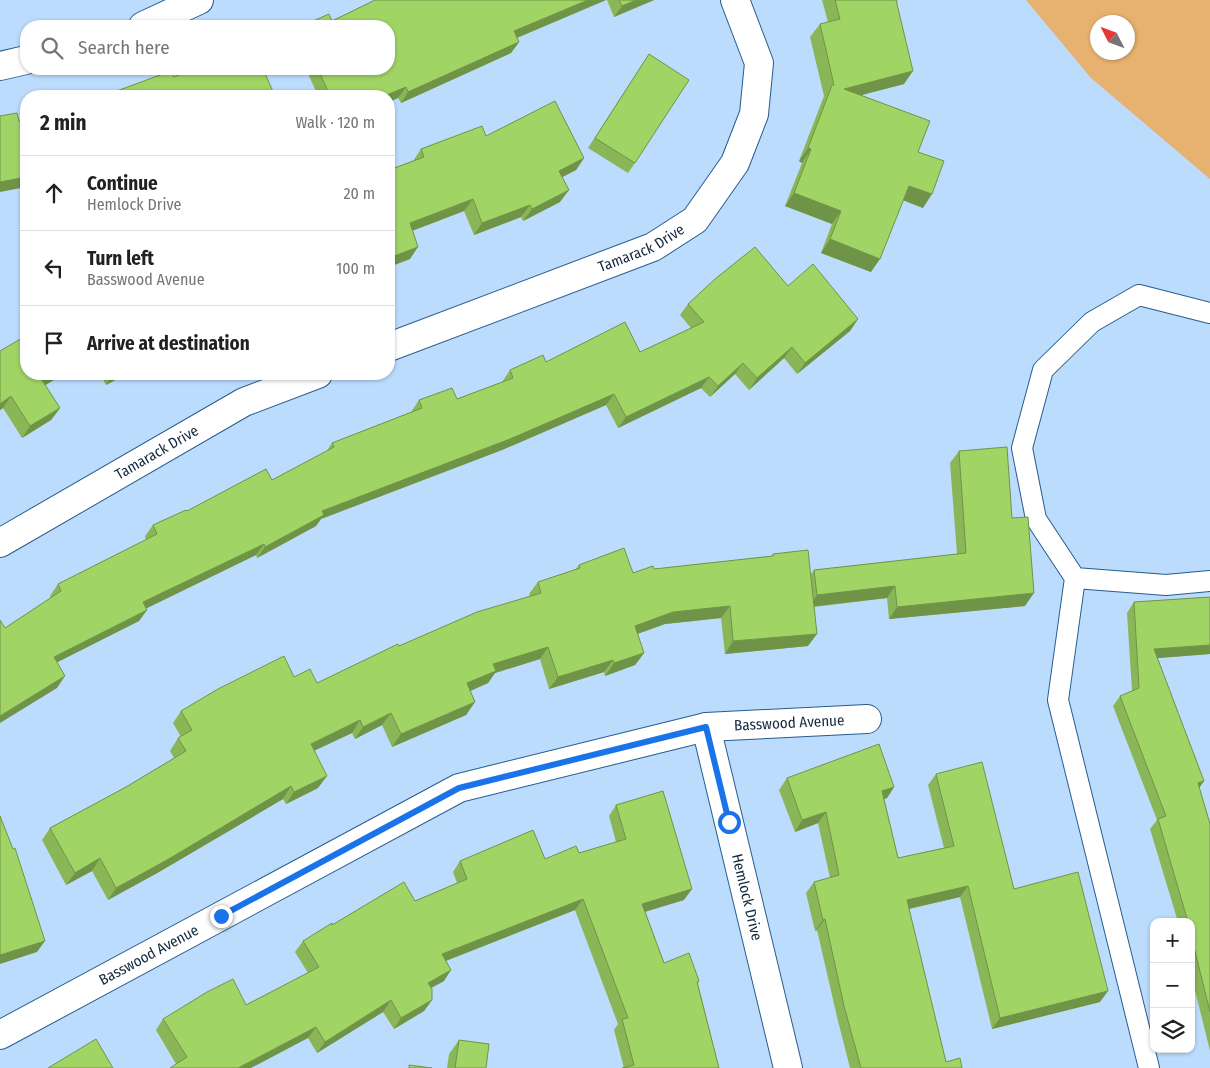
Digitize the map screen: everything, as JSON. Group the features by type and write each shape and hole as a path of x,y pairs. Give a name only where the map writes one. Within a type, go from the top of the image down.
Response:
{"street":[{"path":"156,20 199,0"},
{"name":"Tamarack Drive","path":"395,345 653,246 695,220 735,163 754,114 759,63 735,0"},
{"path":"0,66 20,61"},
{"name":"Tamarack Drive","path":"0,543 244,402 302,380"},
{"name":"Basswood Avenue","path":"0,1035 459,788 706,727 867,720"},
{"name":"Hemlock Drive","path":"706,727 788,1068"}],"lane":[{"path":"1148,1068 1058,700 1076,578 1036,519 1022,448 1043,370 1092,322 1139,294 1210,313"},
{"path":"1076,578 1166,584 1210,580"}],"shaded area":[{"path":"1026,0 1210,0 1210,179 1091,78"}],"building":[{"path":"375,0 588,0 514,31 519,42 408,92 406,87 395,92 327,90 321,75 395,75 395,20 334,20"},
{"path":"619,0 636,0 622,6"},
{"path":"835,0 896,0 913,71 844,89 930,121 918,152 944,161 932,194 909,186 880,259 830,239 841,211 794,193 811,149 808,148 832,85 834,85 820,24 840,19"},
{"path":"329,14 332,20 316,20"},
{"path":"649,54 689,80 635,163 595,138"},
{"path":"160,75 173,75 174,77 178,75 266,75 272,90 119,90"},
{"path":"555,101 584,158 559,171 569,190 532,209 530,205 482,223 473,199 410,223 418,247 395,256 395,168 424,157 421,149 482,126 486,136"},
{"path":"17,113 20,121 20,178 0,182 0,116"},
{"path":"755,247 788,286 813,264 858,319 805,363 792,347 757,378 743,363 718,386 709,377 626,417 614,394 510,439 322,511 324,515 265,547 264,544 143,602 147,610 54,657 65,676 0,716 0,620 5,628 61,591 58,584 157,534 153,525 187,511 266,469 272,480 334,447 332,443 422,408 419,400 452,388 457,399 513,378 510,370 543,355 546,362 625,322 640,352 704,322 688,304 715,279"},
{"path":"20,339 20,380 42,380 60,408 30,426 11,396 0,404 0,351"},
{"path":"1007,447 1012,518 1028,517 1034,593 897,607 895,586 817,595 814,570 966,553 959,451"},
{"path":"624,548 633,573 653,566 654,569 773,556 773,554 808,550 817,634 733,641 730,606 673,612 635,626 644,653 614,663 613,660 558,677 548,647 493,664 496,671 467,683 475,702 401,734 391,713 363,727 360,720 311,744 327,776 294,792 291,786 116,888 100,858 75,873 50,828 126,787 186,751 178,738 192,730 181,711 218,689 284,656 294,677 310,669 317,683 398,644 399,646 477,612 541,593 538,582 580,568 579,565"},
{"path":"1210,597 1210,645 1154,649 1204,781 1198,783 1210,824 1210,1012 1195,951 1195,918 1187,918 1158,819 1166,816 1120,696 1139,688 1134,602"},
{"path":"879,744 894,787 882,791 898,858 954,846 936,774 982,762 1014,889 1078,872 1108,991 1000,1018 968,886 907,900 946,1062 960,1058 962,1068 861,1068 844,1006 825,919 823,920 814,882 839,875 826,812 802,820 787,778"},
{"path":"663,791 692,889 642,904 664,963 689,953 699,981 697,982 719,1068 622,1068 634,1065 622,1019 628,1018 583,899 442,954 451,970 428,983 432,989 432,1000 401,1018 391,1000 325,1042 316,1027 238,1068 170,1068 187,1057 163,1019 207,992 233,979 246,1005 319,967 303,941 332,923 332,925 404,882 415,901 467,879 460,861 533,830 545,859 576,846 579,853 626,839 616,805"},
{"path":"0,816 13,849 15,848 45,941 0,955"},
{"path":"96,1039 113,1068 48,1068"},
{"path":"459,1040 489,1044 486,1068 455,1068"},
{"path":"409,1065 432,1068 409,1068"}],"route":[{"path":"221,916 459,788 706,727 729,822"}]}
